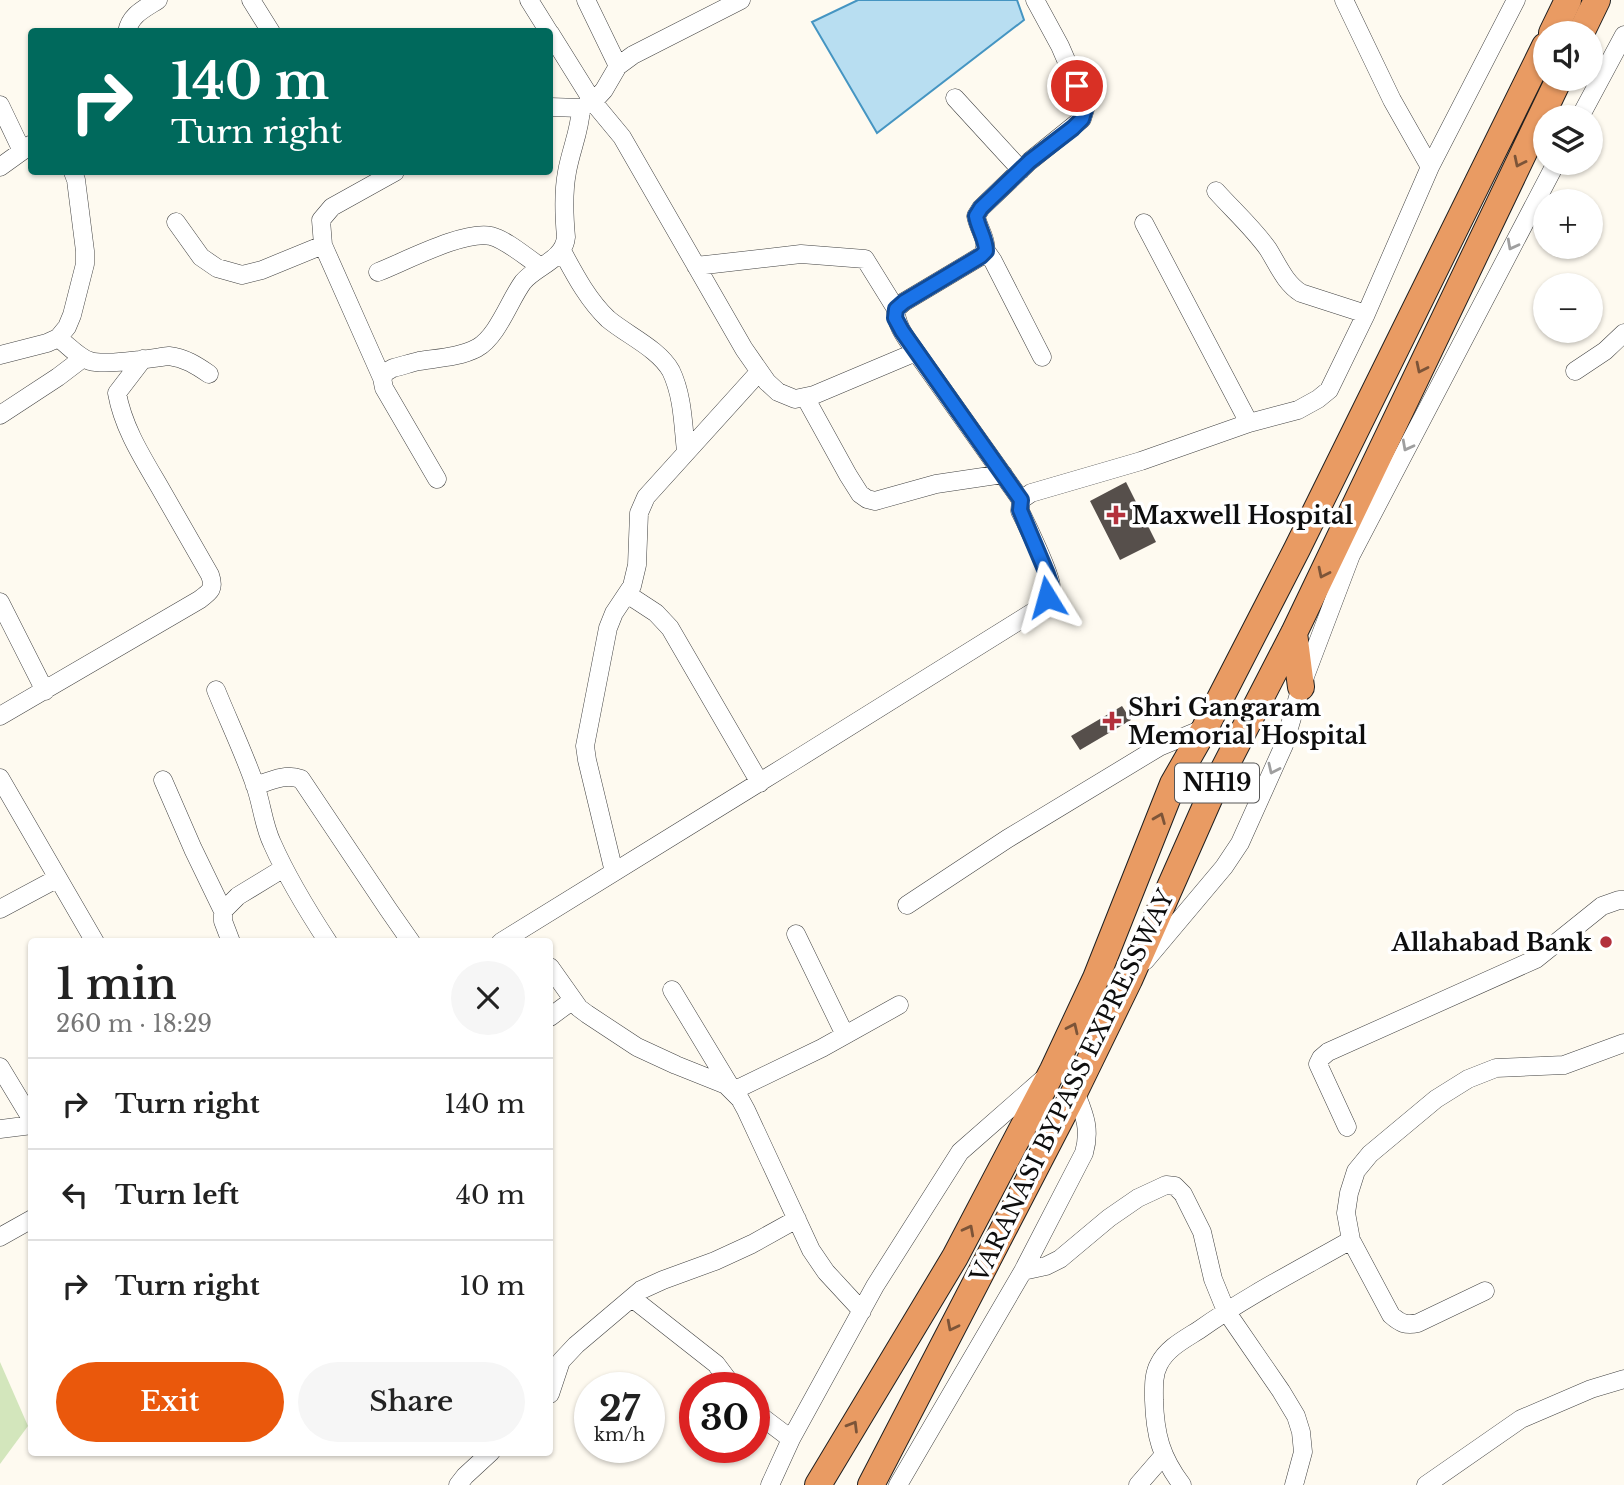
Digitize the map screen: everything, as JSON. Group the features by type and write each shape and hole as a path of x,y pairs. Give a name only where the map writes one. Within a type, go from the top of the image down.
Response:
{"highway":[{"path":"1558,21 1568,0"},
{"path":"1587,21 1597,0"},
{"name":"VARANASI BYPASS EXPRESSWAY","path":"818,1485 955,1257 1053,1070 1096,978 1173,784 1205,728 1303,536 1533,71"},
{"name":"VARANASI BYPASS EXPRESSWAY","path":"872,1485 1075,1091 1129,980 1212,792 1294,633 1553,91"},
{"path":"1294,633 1301,687"}],"street":[{"path":"128,28 132,17 158,0"},
{"path":"251,0 268,28"},
{"path":"529,0 546,28"},
{"path":"586,0 618,66"},
{"path":"382,378 393,368 478,348 493,332 523,282 562,251 566,237 564,191 567,169 587,105 604,90 618,66 633,55 741,0"},
{"path":"1035,0 1060,46 1086,106 1082,119 1021,170 976,216 986,251 1042,357"},
{"path":"1344,0 1392,100 1430,167"},
{"path":"1021,500 1031,492 1141,461 1249,423 1298,410 1329,390 1366,314 1430,167 1516,0"},
{"path":"1586,105 1624,35"},
{"path":"553,40 587,105 622,137 744,349 766,382 778,392 795,399 814,395 916,352"},
{"path":"955,98 1021,170"},
{"path":"0,105 27,148 0,167"},
{"path":"553,107 587,105"},
{"path":"0,355 58,338 72,315 85,264 74,175"},
{"path":"359,175 367,188"},
{"path":"390,175 332,206 321,220 323,245 384,388 437,479"},
{"path":"1129,980 1224,867 1240,843 1284,745 1301,687 1351,555 1550,175"},
{"path":"1216,191 1267,248 1285,279 1295,289 1366,314"},
{"path":"176,222 201,257 217,268 242,275 262,270 323,245"},
{"path":"1144,223 1249,423"},
{"path":"378,272 459,239 483,235 503,241 541,267"},
{"path":"562,251 595,305 615,324 648,348 670,370 680,398 686,451"},
{"path":"896,309 986,251"},
{"path":"527,935 614,872 1041,607 1051,586 1020,510 1021,500 902,331 895,318 896,309 865,259 801,254 696,266"},
{"path":"1575,371 1605,351 1624,333"},
{"path":"58,338 92,362 179,357 209,374"},
{"path":"0,415 83,358"},
{"path":"0,716 199,600 210,591 213,583 210,575 136,446 123,417 117,393 143,359"},
{"path":"614,872 585,746 608,628 614,613 632,586 637,565 639,513 646,497 760,372"},
{"path":"805,397 848,475 860,494 867,499 875,501 936,484 1003,474"},
{"path":"627,594 656,613 670,628 760,782"},
{"path":"0,602 45,691"},
{"path":"216,690 255,786 271,840 284,868 326,938"},
{"path":"907,905 1007,839 1159,747 1205,728"},
{"path":"255,786 284,777 301,779 408,938"},
{"path":"0,778 93,938"},
{"path":"163,780 222,911 229,938"},
{"path":"222,911 238,896 284,868"},
{"path":"0,909 58,878"},
{"path":"1347,1127 1318,1064 1328,1052 1536,960 1602,906 1624,900"},
{"path":"796,934 845,1035"},
{"path":"553,971 573,1000 587,1014 637,1047 726,1085 733,1091 746,1110 810,1250 862,1311"},
{"path":"673,990 733,1091"},
{"path":"553,1015 573,1000"},
{"path":"733,1091 899,1005"},
{"path":"1485,1291 1418,1323 1408,1325 1391,1314 1351,1240 1346,1213 1356,1171 1370,1154 1436,1099 1468,1079 1496,1068 1564,1065 1624,1043"},
{"path":"0,1067 28,1115"},
{"path":"770,1485 791,1439 875,1286 960,1152 1053,1070"},
{"path":"898,1485 1023,1271 1084,1153 1088,1139 1087,1122 1075,1091"},
{"path":"0,1129 28,1123"},
{"path":"1023,1271 1046,1266 1060,1259 1139,1198 1166,1185 1175,1186 1183,1194 1202,1232 1213,1279 1226,1311 1296,1416 1303,1452 1294,1485"},
{"path":"553,1385 561,1361 641,1290 715,1261 797,1219"},
{"path":"0,1237 28,1221"},
{"path":"1182,1485 1164,1455 1158,1438 1154,1374 1159,1363 1171,1349 1226,1311 1351,1240"},
{"path":"632,1298 716,1364 722,1372"},
{"path":"1426,1485 1521,1419 1591,1389 1624,1379"},
{"path":"770,1423 791,1439"},
{"path":"1138,1485 1164,1455"},
{"path":"458,1485 487,1456"}],"green space":[{"path":"0,1362 28,1426 0,1464"}],"water":[{"path":"858,0 1017,0 1024,20 877,133 812,22"}],"building":[{"path":"1126,482 1156,542 1120,560 1090,501"},
{"path":"1122,706 1131,720 1080,750 1071,736"}],"place":[{"name":"Maxwell Hospital","path":"1116,515"},
{"name":"Shri Gangaram Memorial Hospital","path":"1112,721"},
{"name":"Allahabad Bank","path":"1606,942"}],"route":[{"path":"1047,597 1051,586 1020,510 1021,500 895,318 896,309 904,302 986,251 976,216 1030,161 1082,119 1086,106 1077,86"}]}
